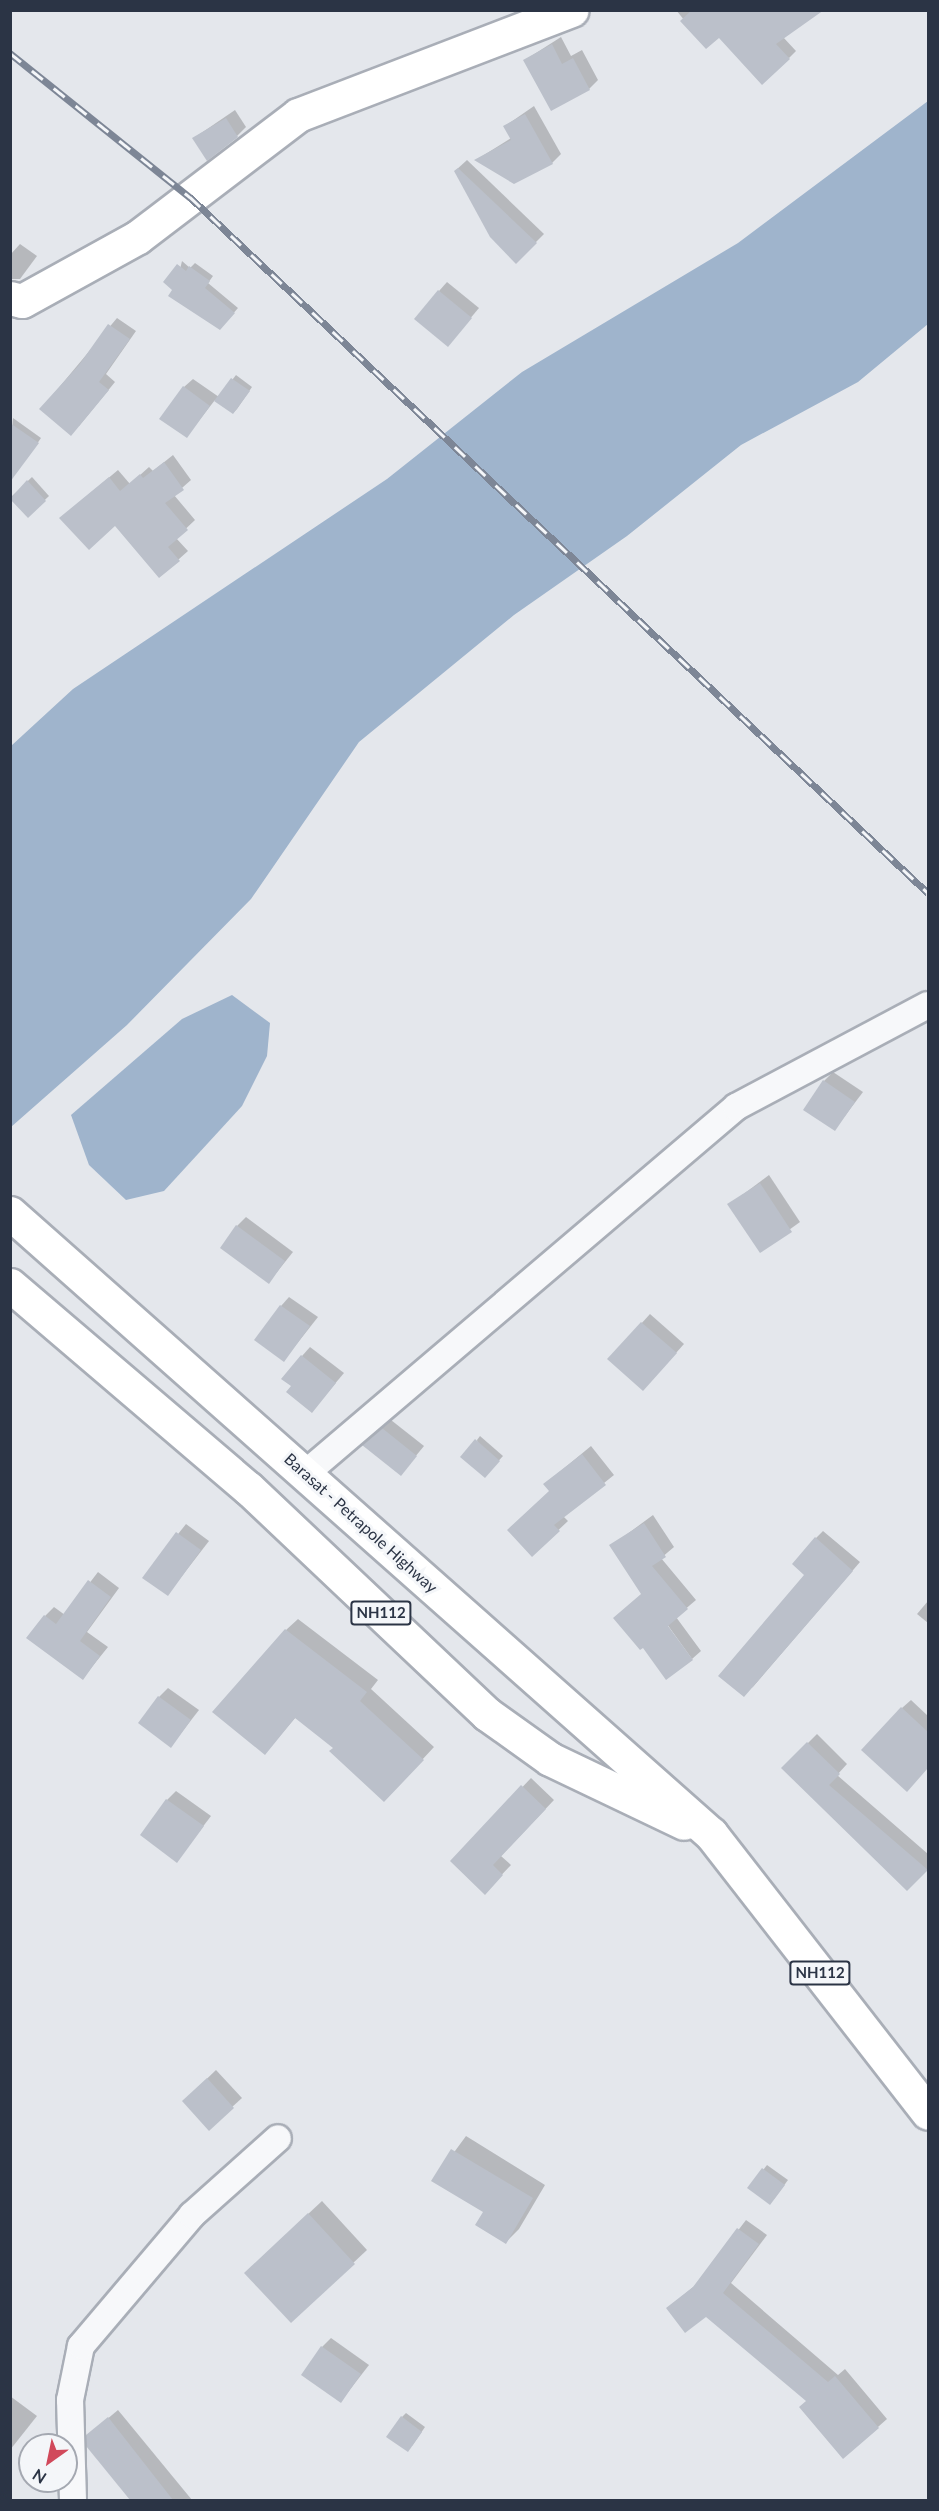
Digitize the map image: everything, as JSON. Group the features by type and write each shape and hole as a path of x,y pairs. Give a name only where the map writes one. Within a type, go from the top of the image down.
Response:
{"main road":[{"path":"10,298 22,301 138,237 298,115 572,10"},
{"name":"Barasat - Petrapole Highway","path":"10,1213 120,1308 711,1834 928,2113"},
{"name":"Barasat - Petrapole Highway","path":"10,1285 248,1488 488,1714 550,1759 711,1834"}],"street":[{"path":"306,1473 736,1107 928,1005"},
{"path":"73,2500 70,2400 81,2346 192,2215 278,2138"}],"water":[{"path":"928,101 928,324 858,382 741,445 627,536 514,615 359,742 251,899 127,1025 11,1127 11,746 73,689 387,479 522,372 738,243"},
{"path":"232,995 270,1023 267,1056 242,1106 164,1191 126,1200 89,1165 71,1115 182,1019"}],"building":[{"path":"692,10 824,10 776,44 790,59 762,85 719,38 706,49 680,21"},
{"path":"552,44 562,64 573,58 590,90 551,111 523,60"},
{"path":"525,114 553,164 514,184 474,160 511,140 503,126"},
{"path":"226,118 238,137 207,161 192,138"},
{"path":"458,168 537,243 516,264 490,237 454,171"},
{"path":"177,264 186,271 189,266 210,281 205,288 235,313 220,330 168,296 172,290 163,282"},
{"path":"438,290 472,318 448,347 414,319"},
{"path":"108,324 130,339 99,382 109,390 71,436 39,409 79,365"},
{"path":"231,378 250,391 233,414 214,401"},
{"path":"183,386 210,406 187,438 159,419"},
{"path":"10,423 39,443 10,482"},
{"path":"164,462 184,490 165,503 188,530 168,547 180,561 159,578 115,526 89,550 59,518 109,477 120,491 140,474 143,478"},
{"path":"27,480 46,501 28,518 10,499"},
{"path":"823,1080 855,1102 835,1131 803,1110"},
{"path":"760,1183 792,1232 760,1253 727,1204"},
{"path":"236,1225 285,1261 269,1284 220,1248"},
{"path":"280,1305 310,1326 284,1362 254,1340"},
{"path":"641,1322 677,1353 643,1391 607,1359"},
{"path":"301,1355 336,1383 312,1413 286,1392 291,1386 281,1379"},
{"path":"382,1428 417,1456 401,1476 362,1445"},
{"path":"475,1439 500,1461 485,1478 460,1457"},
{"path":"582,1454 606,1485 554,1525 560,1531 532,1557 507,1530 549,1491 543,1484"},
{"path":"644,1523 666,1557 652,1566 688,1609 668,1626 693,1660 666,1680 643,1648 640,1650 613,1618 641,1594 609,1545"},
{"path":"176,1532 201,1550 168,1596 142,1578"},
{"path":"815,1537 853,1571 744,1697 718,1676 804,1575 792,1564"},
{"path":"88,1580 111,1597 80,1641 100,1656 83,1680 26,1638 44,1615 56,1624"},
{"path":"285,1629 367,1692 360,1701 424,1760 384,1802 329,1751 333,1748 295,1718 265,1755 212,1712"},
{"path":"158,1696 191,1720 171,1748 138,1723"},
{"path":"901,1707 928,1732 928,1768 907,1792 861,1750"},
{"path":"807,1742 840,1774 829,1785 928,1870 907,1891 781,1768"},
{"path":"521,1785 546,1809 493,1865 503,1875 485,1895 450,1861"},
{"path":"166,1799 204,1826 177,1863 140,1835"},
{"path":"207,2078 234,2108 209,2131 182,2101"},
{"path":"451,2149 533,2198 506,2244 475,2225 483,2212 431,2181"},
{"path":"762,2168 785,2185 770,2205 747,2188"},
{"path":"308,2213 355,2264 291,2323 244,2273"},
{"path":"737,2228 759,2244 723,2293 828,2382 835,2376 879,2428 843,2459 799,2407 806,2401 706,2317 685,2333 666,2308 693,2287"},
{"path":"321,2346 361,2374 341,2403 301,2375"},
{"path":"401,2416 422,2432 408,2452 386,2437"},
{"path":"108,2417 173,2500 130,2500 86,2446 86,2435"}],"railway":[{"path":"10,53 190,197 928,893"}]}
